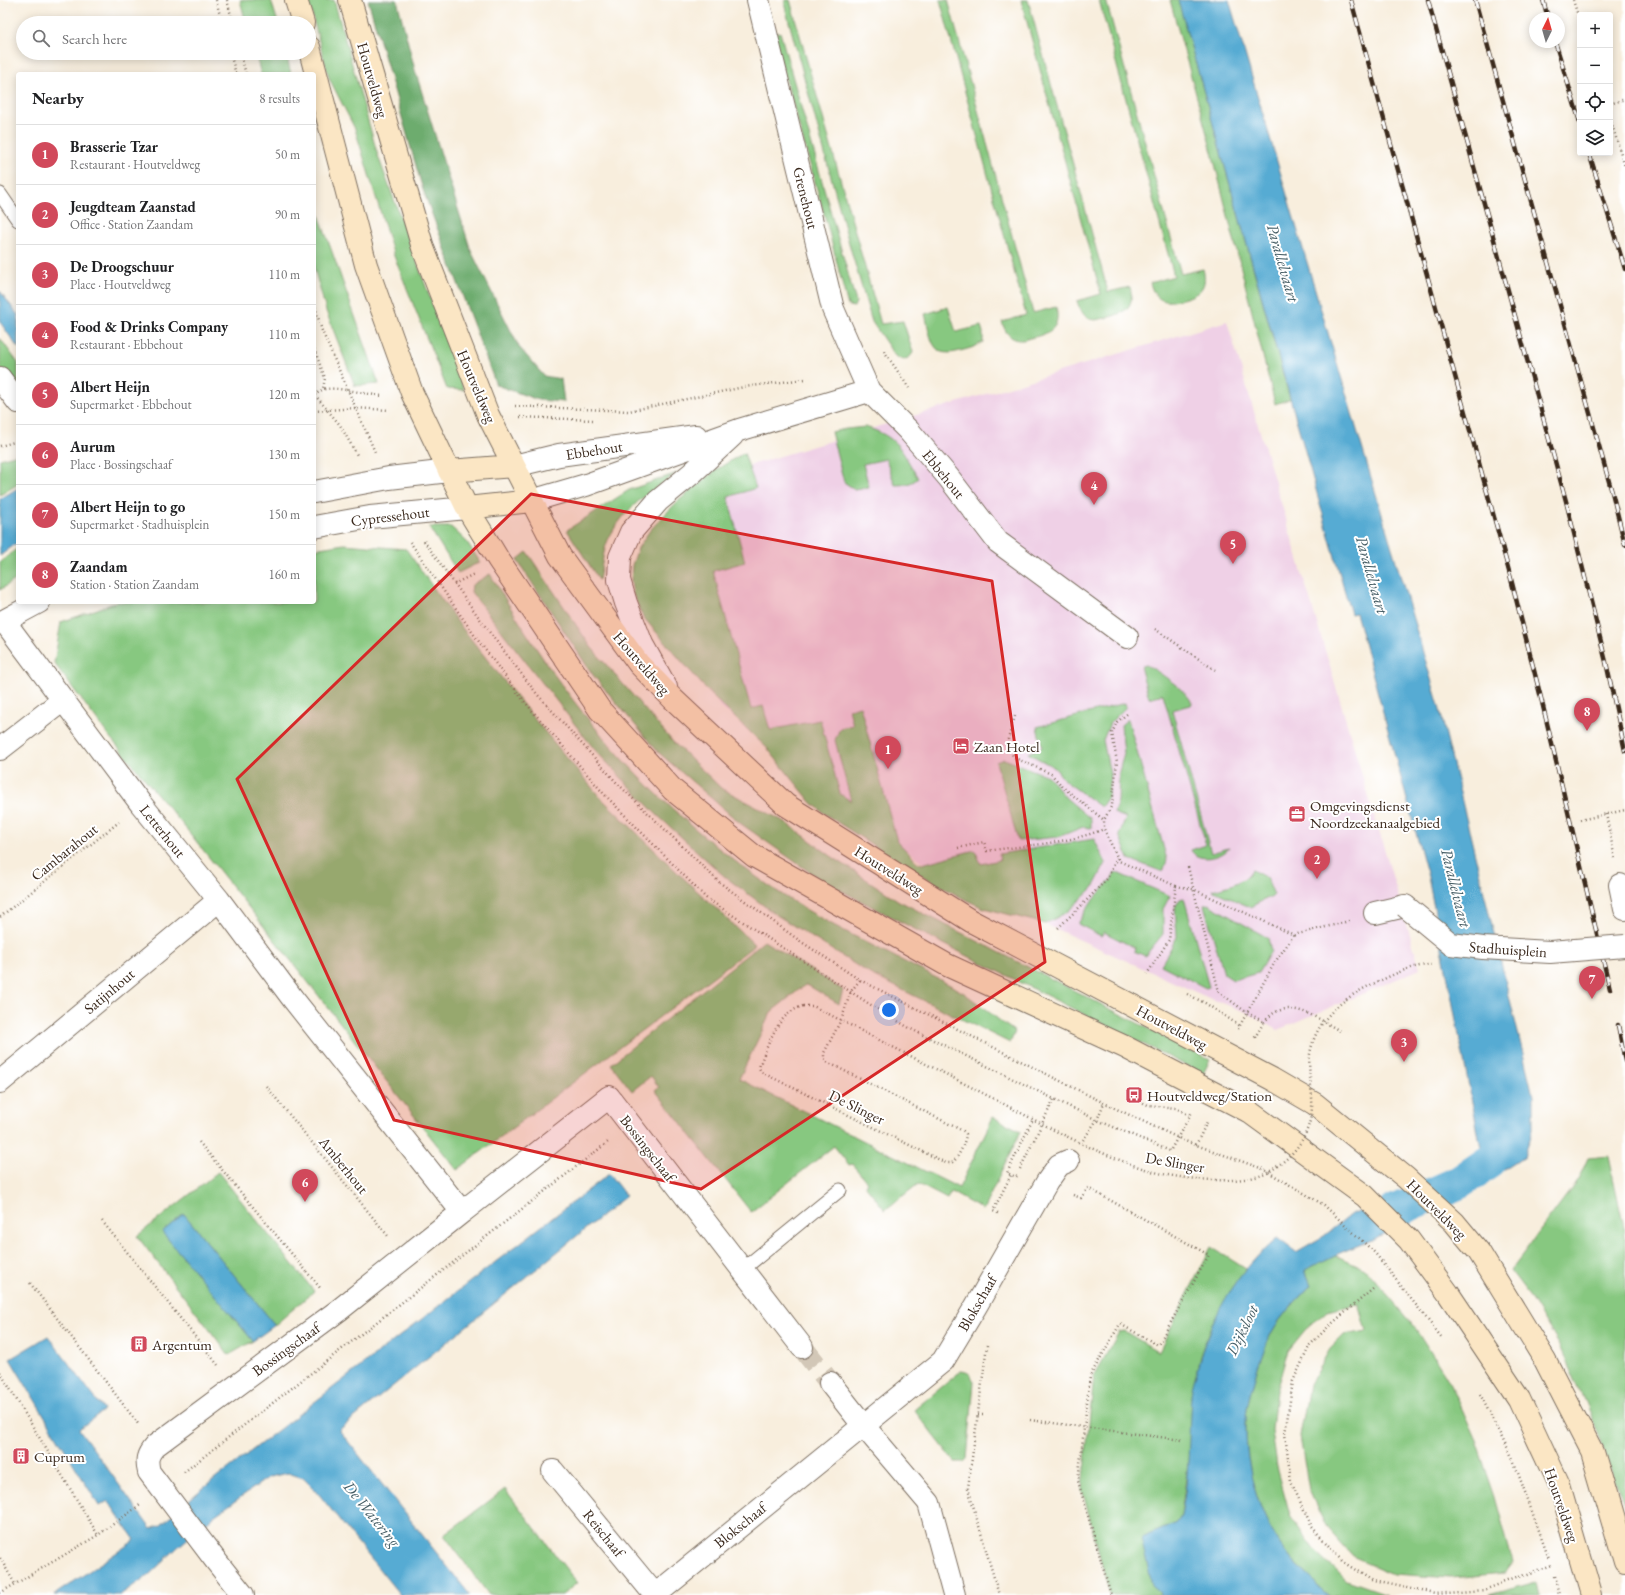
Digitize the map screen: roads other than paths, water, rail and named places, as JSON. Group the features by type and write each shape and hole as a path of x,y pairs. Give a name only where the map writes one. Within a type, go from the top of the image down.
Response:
{"street":[{"path":"296,0 301,16"},
{"name":"Houtveldweg","path":"350,0 423,248 486,408 531,501 560,556 639,664 673,699 786,806 972,921 1315,1104 1406,1178 1454,1222 1479,1252 1545,1360 1592,1451 1625,1564"},
{"name":"Grenehout","path":"758,0 833,310 869,391"},
{"name":"Houtveldweg","path":"312,60 316,72"},
{"name":"Houtveldweg","path":"316,74 366,265 418,405 467,508 498,559 600,710 673,790 754,856 947,965 1125,1047 1248,1111 1366,1196 1409,1240 1448,1293 1519,1399 1559,1485 1591,1595"},
{"path":"0,378 16,399"},
{"name":"Ebbehout","path":"467,508 531,501 586,485 739,430 869,391 909,431 949,478 998,542 1127,638"},
{"path":"673,699 642,644 626,603 619,580 620,557 631,532 658,501 691,474 739,430"},
{"name":"Ebbehout","path":"449,471 514,466 596,449 739,430"},
{"path":"316,492 389,478 449,471"},
{"name":"Cypressehout","path":"316,527 370,517 467,508"},
{"path":"2,622 35,604"},
{"name":"Letterhout","path":"2,622 141,804 219,900 293,999 462,1212"},
{"path":"0,749 63,700"},
{"path":"1620,885 1625,909"},
{"name":"Satijnhout","path":"0,1082 219,900"},
{"name":"Stadhuisplein","path":"1375,913 1405,906 1451,944 1483,948 1550,952 1625,946"},
{"name":"Bossingschaaf","path":"243,1595 149,1472 146,1462 148,1455 155,1446 339,1310 609,1097 802,1347"},
{"name":"Blokschaaf","path":"655,1595 943,1361 1047,1182 1059,1165 1068,1162"},
{"path":"830,1383 863,1425 929,1503 954,1595"},
{"name":"Reischaaf","path":"553,1471 655,1595"}],"lane":[{"path":"0,194 16,217"},
{"path":"742,1270 840,1190"}],"water":[{"name":"Parallelvaart","path":"1178,0 1229,0 1439,706 1533,1095 1533,1130 1524,1157 1484,1183 1482,1180 1454,1194 1446,1176 1472,1162 1483,1158 1428,877 1356,613 1351,614"},
{"path":"0,291 16,312 16,345 0,322"},
{"path":"16,489 16,544 0,556 0,499"},
{"name":"De Watering","path":"609,1174 626,1196 339,1430 470,1595 400,1595 317,1492 303,1478 288,1473 269,1477 214,1516 178,1547 150,1574 120,1595 54,1595 135,1540 108,1501 99,1506 10,1359 48,1336 104,1410 79,1429 151,1529 161,1525 197,1493"},
{"path":"1422,1184 1437,1204 1374,1239 1335,1255 1305,1270 1311,1285 1286,1311 1272,1332 1262,1356 1248,1401 1246,1414 1246,1438 1250,1472 1260,1505 1275,1536 1284,1550 1305,1574 1329,1595 1160,1595 1159,1591 1152,1585 1141,1538 1177,1523 1181,1515 1186,1486 1192,1388 1201,1354 1208,1335 1225,1299 1248,1267 1277,1238 1296,1252 1324,1236 1351,1214"},
{"path":"184,1214 275,1325 253,1341 162,1232"}],"waterway":[{"name":"Dijksloot","path":"1395,1211 1460,1182 1489,1162"}],"tunnel":[{"path":"802,1347 830,1383"}],"railway":[{"path":"1351,0 1510,575 1542,702 1610,989"},
{"path":"1428,0 1566,501 1606,662 1625,751"},
{"path":"1475,0 1613,496 1625,545"},
{"path":"1543,0 1546,12"},
{"path":"1557,48 1579,120"},
{"path":"1590,156 1625,269"},
{"path":"1618,1025 1625,1061"}],"place":[{"name":"Food & Drinks Company","path":"1094,505"},
{"name":"Albert Heijn","path":"1233,564"},
{"name":"Zaandam","path":"1587,731"},
{"name":"Zaan Hotel","path":"961,746"},
{"name":"Brasserie Tzar","path":"888,769"},
{"name":"Omgevingsdienst Noordzeekanaalgebied","path":"1297,814"},
{"name":"Jeugdteam Zaanstad","path":"1317,879"},
{"name":"Albert Heijn to go","path":"1592,999"},
{"name":"De Droogschuur","path":"1404,1062"},
{"name":"Houtveldweg/Station","path":"1134,1095"},
{"name":"Aurum","path":"305,1202"},
{"name":"Argentum","path":"139,1344"},
{"name":"Cuprum","path":"21,1456"}]}
